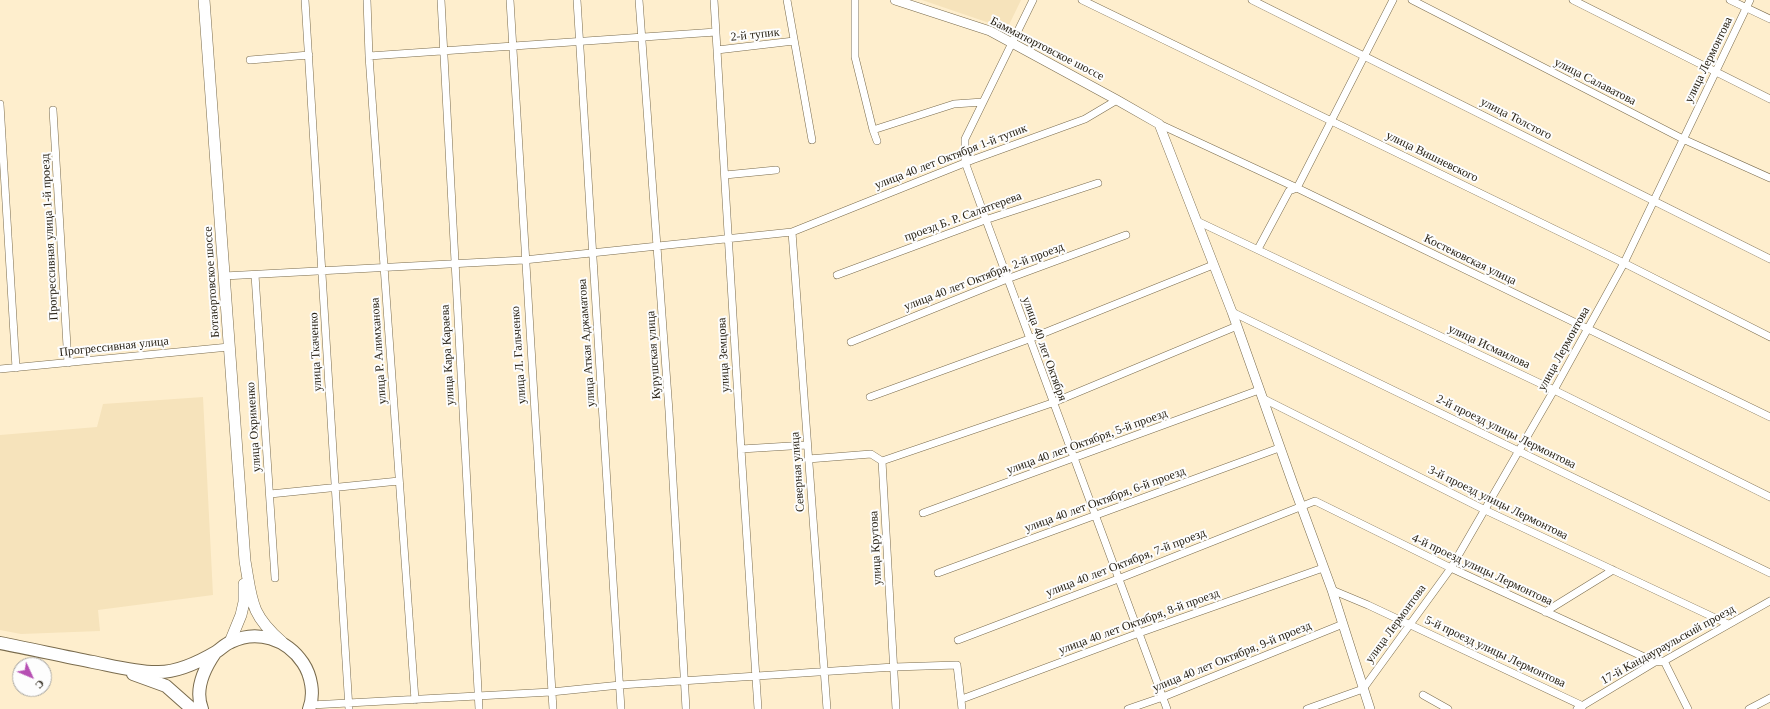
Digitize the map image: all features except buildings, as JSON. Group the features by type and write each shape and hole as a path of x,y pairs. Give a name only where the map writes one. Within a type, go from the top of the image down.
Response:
{"highway":[{"path":"0,643 109,665 156,672 182,668 216,652 230,642 248,636 266,637 283,643 297,654 307,669 312,686 310,707"},
{"path":"202,709 199,686 204,668 216,652"},
{"path":"109,665 166,686 192,709"}],"main road":[{"name":"Ботаюртовское шоссе","path":"204,0 245,561"},
{"path":"230,642 241,615 244,602 245,561"},
{"path":"245,561 254,608 261,621 283,643"}],"street":[{"name":"улица Ткаченко","path":"305,0 348,706"},
{"name":"улица Р. Алимханова","path":"367,0 369,56 415,700"},
{"name":"улица Кара Караева","path":"440,0 479,709"},
{"name":"улица Л. Гальченко","path":"510,0 511,45 524,260 553,709"},
{"name":"улица Аткая Аджаматова","path":"577,0 621,709"},
{"name":"Курушская улица","path":"639,0 669,411 686,709"},
{"name":"улица Земцова","path":"714,0 758,709"},
{"path":"787,0 812,140"},
{"path":"855,0 855,57 877,141"},
{"name":"Бамматюртовское шоссе","path":"895,0 990,32 1159,124"},
{"name":"улица 40 лет Октября","path":"1033,0 965,139 965,162 1052,403 1075,459 1167,709"},
{"name":"улица Вишневского","path":"1082,0 1624,263 1770,337"},
{"name":"улица Толстого","path":"1252,0 1770,259"},
{"path":"1258,249 1289,191 1297,188 1366,56 1393,0"},
{"name":"улица Салаватова","path":"1412,0 1683,139 1770,178"},
{"path":"1573,0 1715,73 1770,99"},
{"path":"1730,0 1770,19"},
{"name":"улица Лермонтова","path":"1363,689 1451,568 1554,390 1624,263 1750,0"},
{"path":"369,56 716,32"},
{"name":"2-й тупик","path":"717,50 794,41"},
{"path":"250,60 309,55"},
{"name":"улица 40 лет Октября 1-й тупик","path":"224,276 524,260 792,232 965,162 1085,119 1117,100"},
{"path":"874,130 954,104 983,102"},
{"path":"0,104 16,368"},
{"name":"Прогрессивная улица 1-й проезд","path":"53,110 68,363"},
{"path":"1159,124 1232,312 1279,448 1332,590 1370,709"},
{"name":"Костековская улица","path":"1159,124 1297,188 1770,417"},
{"path":"725,175 776,170"},
{"name":"проезд Б. Р. Салатгерева","path":"837,275 986,220 1098,183"},
{"name":"улица Исмаилова","path":"1197,221 1554,390 1770,497"},
{"name":"Северная улица","path":"792,232 827,709"},
{"name":"улица 40 лет Октября, 2-й проезд","path":"851,342 1007,279 1126,235"},
{"path":"870,398 1029,339 1213,265"},
{"name":"улица Охрименко","path":"255,275 275,578"},
{"name":"2-й проезд улицы Лермонтова","path":"1232,312 1770,573"},
{"path":"808,458 871,454 882,461 1052,403 1236,326"},
{"name":"Прогрессивная улица","path":"0,369 229,347"},
{"name":"улица 40 лет Октября, 5-й проезд","path":"923,513 1260,394"},
{"name":"3-й проезд улицы Лермонтова","path":"1260,394 1485,510 1728,624"},
{"path":"741,449 807,445"},
{"name":"улица 40 лет Октября, 6-й проезд","path":"938,573 1279,448"},
{"name":"улица Крутова","path":"882,461 896,709"},
{"path":"270,494 399,481"},
{"name":"4-й проезд улицы Лермонтова","path":"1301,505 1315,501 1451,568 1655,662"},
{"name":"улица 40 лет Октября, 7-й проезд","path":"958,640 1118,579 1301,505"},
{"name":"улица 40 лет Октября, 8-й проезд","path":"962,699 1139,633 1323,568"},
{"path":"1545,612 1613,570"},
{"name":"5-й проезд улицы Лермонтова","path":"1332,590 1410,624 1580,707"},
{"name":"17-й Кандаураульский проезд","path":"1580,707 1655,662 1664,660 1770,601"},
{"name":"улица 40 лет Октября, 9-й проезд","path":"1128,709 1163,697 1343,624"},
{"path":"1664,660 1688,709"},
{"path":"310,707 348,706 415,700 551,692 620,685 824,673 894,667 957,665 962,709"},
{"path":"1307,709 1363,689"},
{"path":"1423,695 1448,709"},
{"path":"1749,709 1770,698"}],"shaded area":[{"path":"922,0 1021,0 1007,29"},
{"path":"203,397 213,595 98,610 100,631 21,634 0,630 0,435 97,427 103,404"}]}
